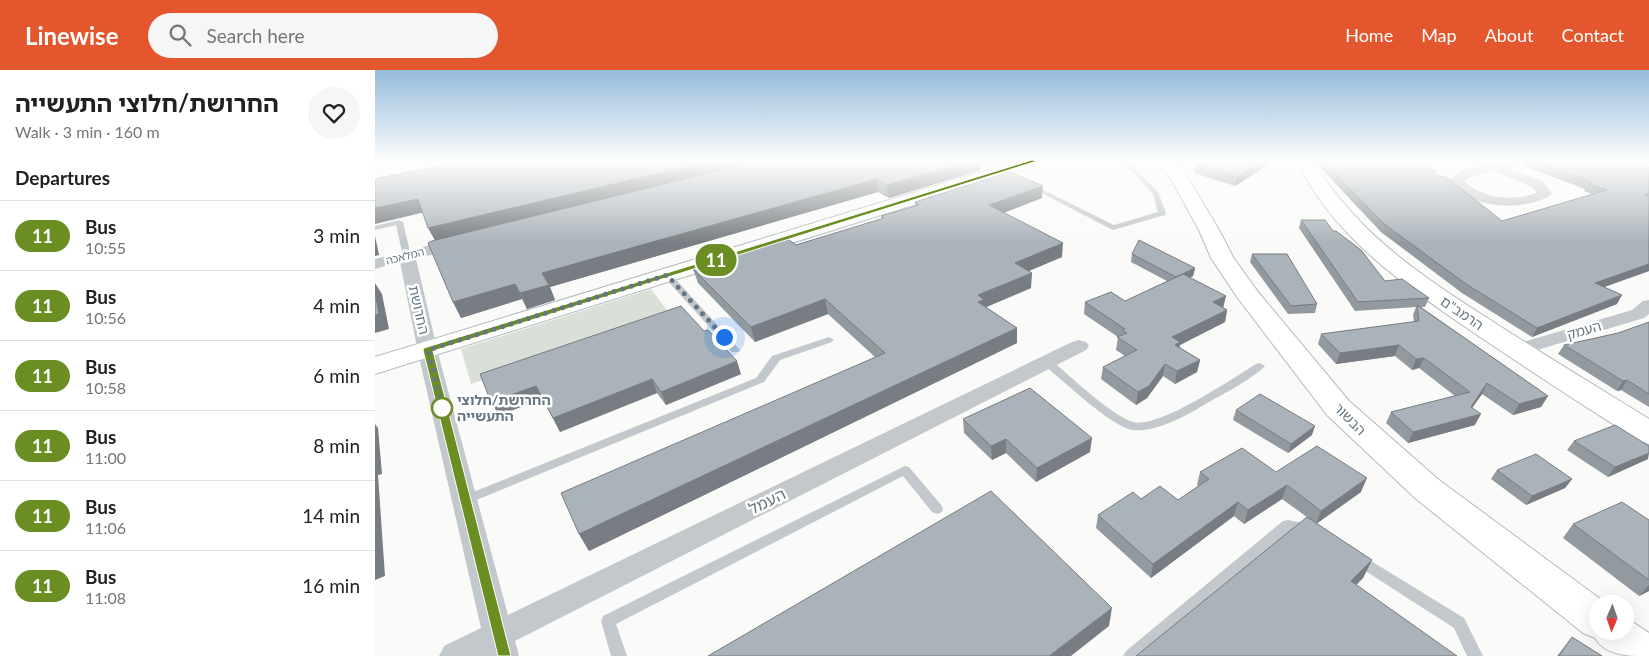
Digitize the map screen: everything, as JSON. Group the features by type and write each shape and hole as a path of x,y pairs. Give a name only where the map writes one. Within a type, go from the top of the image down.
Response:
{"street":[{"path":"375,366 667,275 803,237 956,188"},
{"name":"הבשור","path":"1185,188 1223,258 1249,298 1338,408 1427,489 1589,614"},
{"name":"הרמב\"ם","path":"1322,188 1358,233 1448,304 1649,433"},
{"path":"1464,188 1488,198 1515,201 1538,198 1545,192 1541,188"},
{"name":"המלאכה","path":"375,264 475,239"},
{"name":"החרושת","path":"407,256 428,350 501,645"},
{"name":"העמק","path":"1517,350 1645,313"},
{"name":"העמל","path":"455,656 501,645 1079,346"},
{"path":"1625,640 1647,656"}],"lane":[{"path":"1036,188 1113,228 1162,213 1156,193 1151,188"},
{"path":"375,228 399,222 407,256"},
{"path":"667,275 735,350"},
{"path":"465,500 760,380 776,358 829,340"},
{"path":"1047,362 1116,417 1134,426 1149,426 1166,421 1260,366"},
{"path":"619,656 608,621 905,470 937,509"},
{"path":"1131,656 1288,525 1314,531 1322,536"},
{"path":"1346,551 1459,623 1475,656"}],"shaded area":[{"path":"651,289 672,317 471,384 461,349"}],"building":[{"path":"375,188 595,188 428,228 418,199 375,208"},
{"path":"647,188 844,188 542,273 549,285 520,293 515,284 453,302 428,243"},
{"path":"958,188 1036,188 989,205 1063,243 1015,263 1032,273 978,295 984,300 978,302 1017,328 579,534 561,493 885,353 825,299 751,327 693,269 788,239 796,245 884,218 881,216 919,205 915,202"},
{"path":"1349,188 1460,188 1502,221 1607,190 1602,188 1649,188 1649,193 1645,195 1649,196 1649,264 1595,283 1622,295 1537,328 1466,284 1384,224"},
{"path":"1301,220 1325,220 1333,231 1336,231 1361,250 1385,281 1402,279 1429,298 1358,302"},
{"path":"1139,240 1195,268 1176,277 1132,254"},
{"path":"1252,254 1287,254 1317,304 1291,306"},
{"path":"1183,274 1226,296 1213,302 1227,310 1172,337 1180,342 1175,345 1200,360 1177,371 1165,364 1149,386 1138,392 1103,367 1137,350 1117,337 1127,333 1122,330 1125,329 1085,302 1111,292 1125,301"},
{"path":"375,293 379,314 375,315"},
{"path":"1417,305 1548,396 1519,404 1487,383 1471,407 1481,414 1413,432 1391,412 1470,392 1424,358 1416,359 1399,345 1340,353 1321,334 1419,321"},
{"path":"681,306 704,331 708,330 737,361 661,392 652,379 553,418 536,386 491,402 480,374"},
{"path":"1649,322 1649,394 1627,380 1623,381 1564,345 1618,333"},
{"path":"1030,388 1092,438 1037,468 1006,439 991,446 963,419"},
{"path":"1260,394 1315,426 1291,444 1236,410"},
{"path":"1615,425 1649,446 1649,453 1615,467 1574,441"},
{"path":"1317,446 1367,478 1321,511 1287,485 1248,510 1238,502 1153,564 1098,515 1133,492 1141,499 1160,486 1178,500 1209,479 1200,472 1242,448 1276,472"},
{"path":"1536,454 1572,479 1532,496 1497,470"},
{"path":"991,491 1112,608 1049,656 708,656"},
{"path":"1622,502 1649,520 1649,580 1573,524"},
{"path":"1307,517 1372,560 1351,581 1457,656 1136,656"},
{"path":"1572,637 1602,656 1559,656"}],"bus line":[{"name":"11","path":"503,656 428,350 946,188"}],"place":[{"name":"החרושת/חלוצי התעשייה","path":"442,408"}],"route":[{"path":"442,408 443,411 428,350 667,275 724,337"}]}
